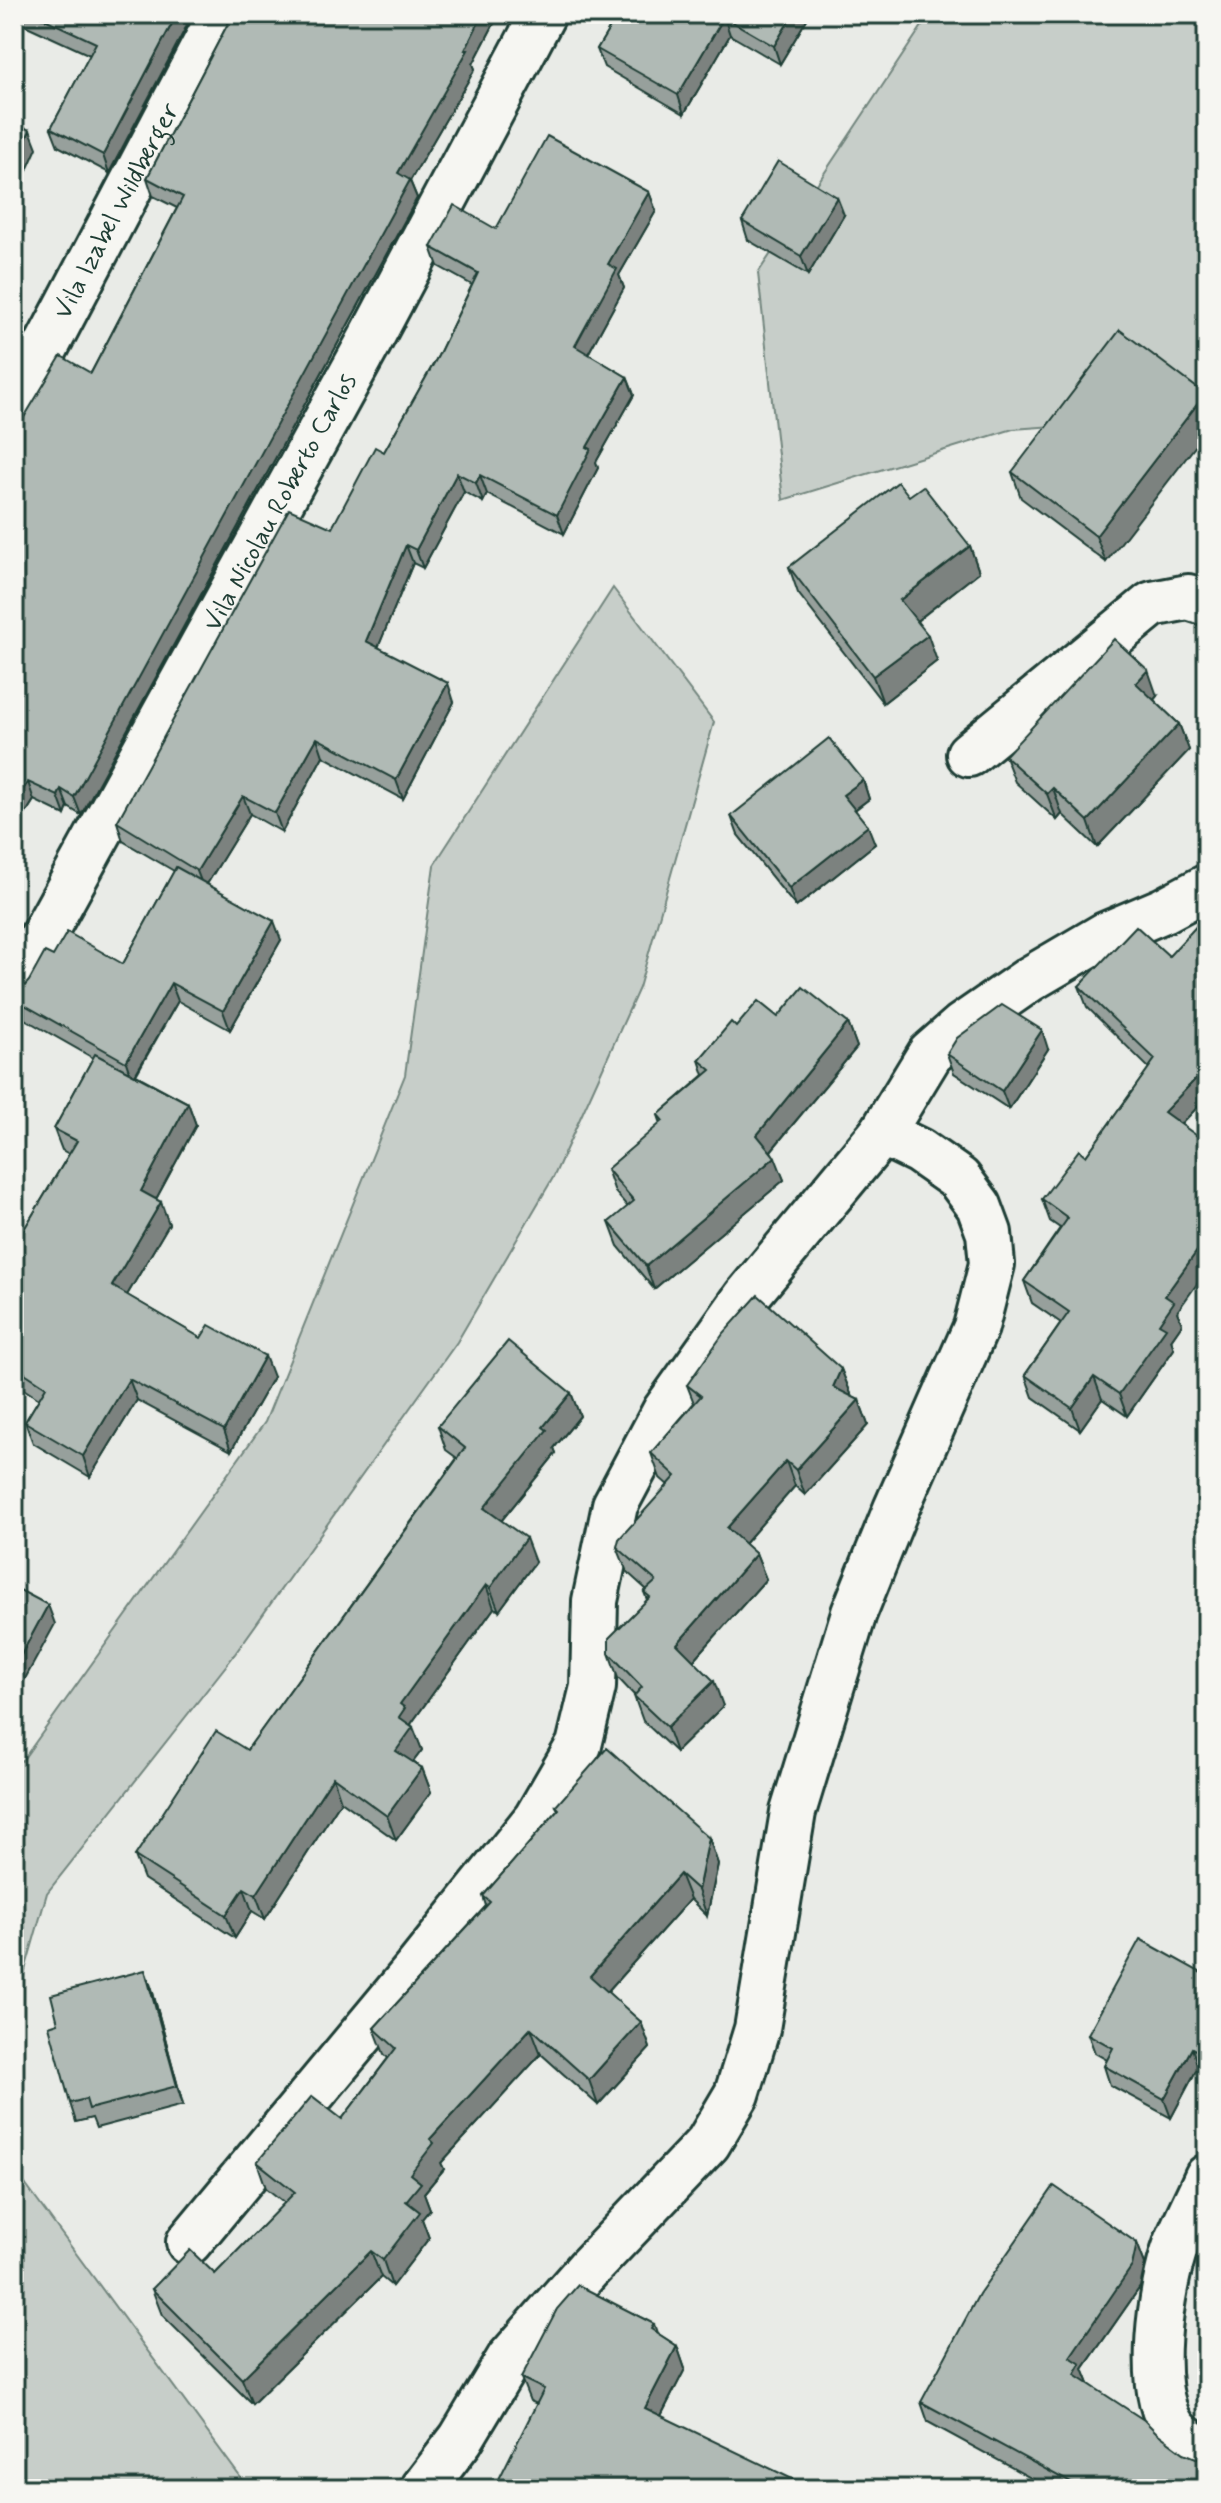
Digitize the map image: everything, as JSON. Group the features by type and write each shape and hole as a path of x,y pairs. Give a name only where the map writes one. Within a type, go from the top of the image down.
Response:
{"street":[{"name":"Vila Izabel Wildberger","path":"14,408 221,14"},
{"name":"Vila Nicolau Roberto Carlos","path":"14,988 369,342 543,14"},
{"path":"969,754 1152,604 1188,597 1207,603"},
{"path":"189,2242 417,1968 536,1819 579,1745 593,1687 595,1601 615,1505 665,1411 746,1297 882,1133 930,1054 962,1026 1030,979 1105,935 1164,910 1207,887"},
{"path":"423,2489 461,2439 509,2359 588,2269 708,2143 737,2094 757,2029 793,1812 845,1641 896,1509 976,1327 992,1264 989,1233 979,1206 959,1179 919,1151 882,1133"},
{"path":"1207,2177 1176,2247 1161,2316 1157,2375 1162,2402 1173,2428 1207,2454"}],"shaded area":[{"path":"930,14 1207,14 1207,415 1013,429 783,500 758,273"},
{"path":"613,588 714,722 639,988 554,1176 457,1342 232,1658 47,1893 14,2009 14,1754 22,1761 265,1422 405,1075 434,865"},
{"path":"14,2169 249,2489 14,2489"}],"building":[{"path":"34,14 177,14 103,155 51,128 96,43"},
{"path":"233,14 483,14 465,50 468,50 398,173 410,180 74,797 61,789 58,796 28,782 14,803 14,434 61,356 91,373 183,197 147,178"},
{"path":"618,14 793,14 774,46 724,17 678,95 597,49"},
{"path":"14,123 30,130 14,166"},
{"path":"547,136 649,192 608,264 617,269 575,346 627,377 587,447 591,449 557,515 480,475 476,483 457,473 416,550 406,545 366,641 448,683 396,780 317,738 275,813 243,796 197,871 117,822 289,509 332,528 375,447 384,452 438,356 478,273 431,247 454,205 496,229"},
{"path":"778,161 837,197 801,256 742,221"},
{"path":"1120,330 1205,394 1096,536 1012,472"},
{"path":"898,482 909,496 923,486 970,546 900,600 928,635 873,676 789,567"},
{"path":"1114,639 1148,670 1136,683 1179,724 1088,821 1053,788 1047,794 1005,756"},
{"path":"829,738 863,780 843,795 868,826 789,888 731,816"},
{"path":"176,867 274,921 223,1011 171,983 126,1062 14,999 14,992 21,990 29,981 45,952 53,956 67,932 123,964"},
{"path":"1202,920 1207,925 1207,1067 1164,1112 1207,1143 1207,1237 1165,1296 1174,1302 1159,1324 1166,1328 1119,1394 1094,1377 1072,1408 1025,1375 1069,1312 1024,1281 1068,1218 1042,1199 1079,1150 1086,1156 1155,1059 1079,986 1136,926 1169,956"},
{"path":"803,987 848,1023 757,1135 775,1157 646,1266 609,1222 634,1201 607,1169 663,1121 658,1115 711,1070 699,1060 731,1022 736,1027 758,1001 778,1017"},
{"path":"1002,1005 1042,1030 1002,1091 947,1054 957,1038"},
{"path":"95,1054 188,1103 141,1191 161,1202 112,1286 201,1338 209,1325 265,1356 224,1430 129,1379 83,1456 25,1422 46,1387 14,1366 14,1246 77,1141 54,1129"},
{"path":"758,1295 841,1369 833,1387 859,1400 796,1470 786,1461 727,1528 756,1554 677,1644 714,1681 667,1727 634,1696 642,1687 609,1653 609,1638 650,1597 644,1592 656,1581 617,1547 619,1539 676,1476 651,1453 701,1396 687,1385 723,1334"},
{"path":"508,1341 571,1393 543,1427 547,1430 484,1508 526,1538 490,1588 486,1585 400,1704 405,1708 399,1717 413,1727 396,1751 422,1768 387,1816 333,1777 256,1895 244,1888 226,1915 135,1856 216,1731 247,1750 465,1448 438,1426"},
{"path":"14,1587 48,1605 14,1668"},
{"path":"607,1748 709,1838 698,1890 680,1874 590,1976 641,2022 589,2080 531,2028 430,2139 434,2143 410,2174 421,2183 406,2201 420,2212 383,2260 371,2251 242,2379 152,2289 190,2250 215,2274 295,2192 257,2162 312,2096 342,2119 396,2048 374,2028 490,1902 483,1896"},
{"path":"1140,1939 1207,1976 1207,2057 1192,2048 1164,2099 1104,2066 1113,2048 1088,2034"},
{"path":"145,1970 177,2086 89,2109 86,2099 70,2103 49,2026 58,2023 51,1995"},
{"path":"1054,2186 1137,2243 1132,2266 1070,2357 1081,2364 1075,2375 1144,2420 1184,2453 1207,2460 1207,2489 1072,2489 1075,2485 921,2402 979,2294"},
{"path":"578,2285 654,2324 651,2329 677,2346 645,2408 813,2489 494,2489 544,2389 521,2378 557,2309"}]}
